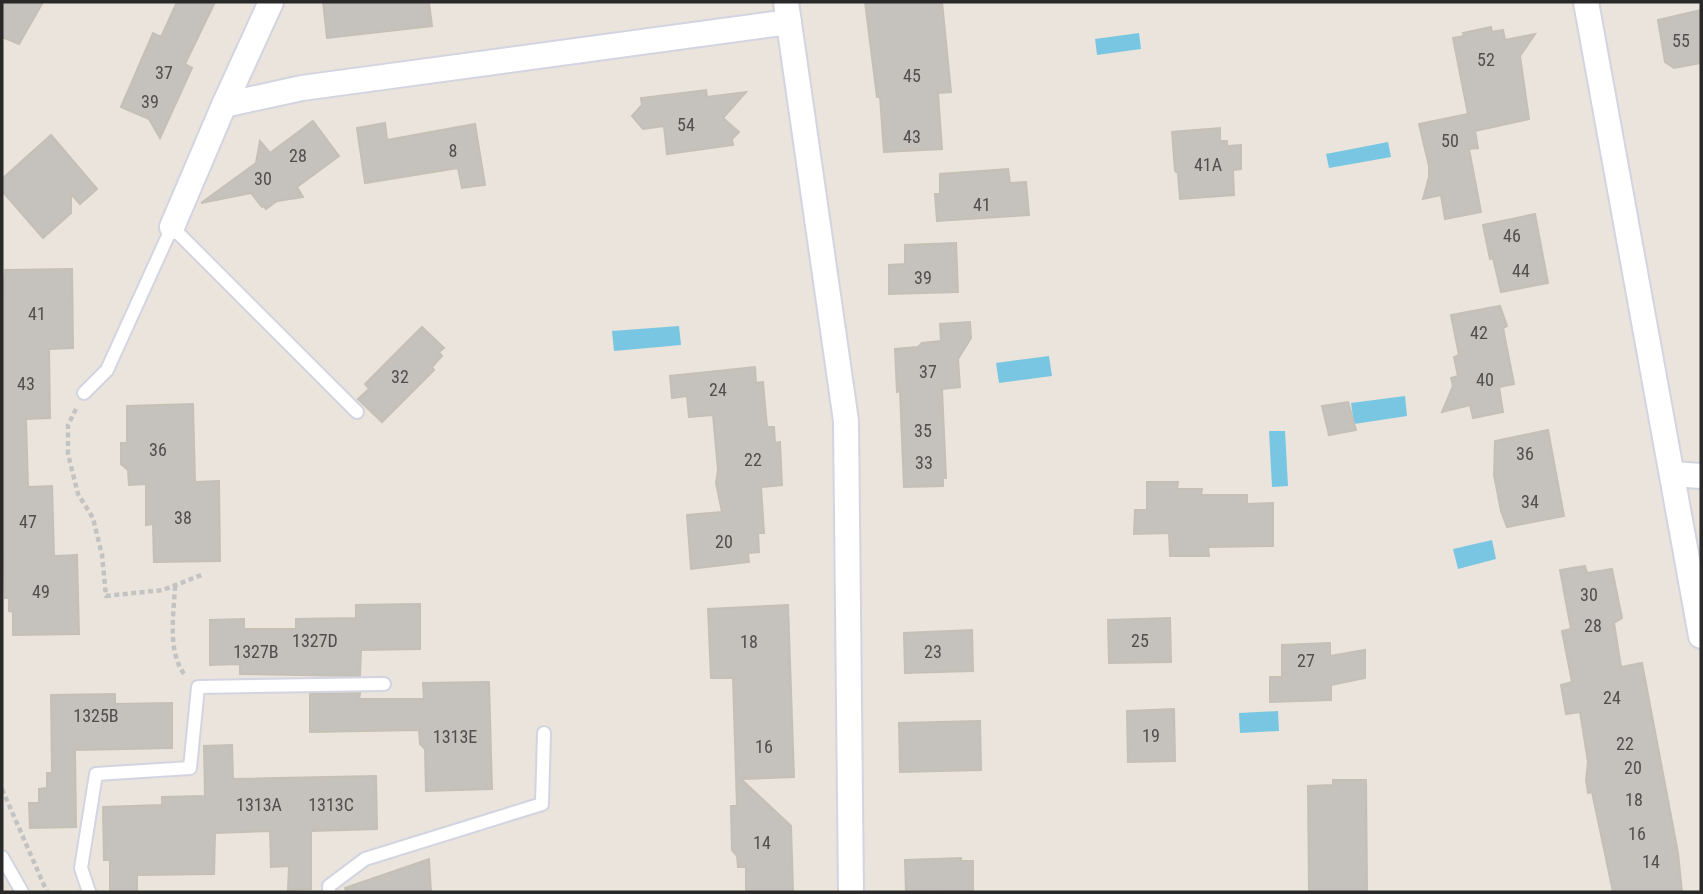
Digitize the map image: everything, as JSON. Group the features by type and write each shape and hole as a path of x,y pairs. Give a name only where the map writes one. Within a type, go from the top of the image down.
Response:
{"street":[{"path":"172,227 271,2"},
{"path":"1586,2 1701,636"},
{"path":"224,105 302,88 788,12 846,421 851,892"},
{"path":"1673,474 1701,476"}],"lane":[{"path":"85,393 107,370 172,227 357,412"},
{"path":"89,892 81,868 96,774 190,768 198,687 384,684"},
{"path":"329,892 329,886 365,859 542,804 544,733"},
{"path":"2,857 22,892"}],"path":[{"path":"85,393 68,425 68,454 78,494 93,518 102,555 106,596 163,590 204,574"},
{"path":"175,586 175,650 178,666 198,687"},
{"path":"2,789 47,892"}],"water":[{"path":"1139,33 1141,49 1097,55 1095,39"},
{"path":"1388,142 1391,157 1329,168 1326,154"},
{"path":"679,326 681,345 614,351 612,331"},
{"path":"1049,356 1052,376 999,383 996,363"},
{"path":"1405,396 1407,416 1354,424 1351,403"},
{"path":"1269,431 1285,431 1288,486 1272,487"},
{"path":"1492,540 1496,559 1458,569 1453,549"},
{"path":"1278,711 1279,731 1240,733 1239,713"}],"building":[{"path":"2,2 43,2 19,44 2,37"},
{"path":"177,2 215,2 185,64 192,68 160,138 149,119 121,107 153,33 161,37"},
{"path":"323,2 429,2 432,26 327,38"},
{"path":"865,2 942,2 951,92 938,93 942,149 884,152 880,97 877,97"},
{"path":"1701,10 1701,63 1674,68 1665,62 1658,20"},
{"path":"1491,27 1492,32 1503,30 1505,40 1535,34 1520,56 1529,119 1475,131 1478,148 1469,149 1481,212 1445,219 1441,195 1423,199 1429,166 1419,124 1468,114 1453,38"},
{"path":"706,90 707,97 746,92 723,118 739,132 732,139 733,145 667,154 664,126 643,129 632,116 642,105 641,98"},
{"path":"313,121 339,156 297,187 303,197 277,201 266,209 251,193 201,203 256,163 260,141 270,153"},
{"path":"385,123 387,140 475,124 485,185 462,188 458,168 365,183 357,128"},
{"path":"1220,128 1220,141 1227,141 1227,146 1241,145 1241,169 1233,170 1234,195 1180,199 1172,132"},
{"path":"51,135 97,189 80,204 71,194 71,213 43,238 2,191 2,179"},
{"path":"1008,169 1010,183 1026,182 1029,215 937,221 935,194 940,194 940,174"},
{"path":"1535,214 1548,283 1501,292 1483,225"},
{"path":"956,243 958,292 889,294 889,265 905,264 905,245"},
{"path":"72,269 73,348 49,349 50,418 26,419 28,487 52,486 54,556 77,555 79,634 13,635 13,612 9,611 9,598 5,598 2,558 2,307 5,270"},
{"path":"1500,306 1507,326 1503,328 1514,384 1499,387 1503,412 1473,418 1470,405 1442,412 1453,386 1451,378 1458,376 1454,357 1459,355 1451,315"},
{"path":"970,322 971,338 958,359 960,387 942,389 946,478 943,478 943,486 904,487 900,391 897,392 895,349 941,341 940,324"},
{"path":"422,327 444,348 439,352 442,356 432,367 434,370 382,422 358,399 369,389 365,384"},
{"path":"755,367 756,383 763,382 767,427 774,427 775,443 780,442 782,485 761,487 764,533 758,533 759,552 748,553 749,562 691,569 687,515 722,512 716,483 718,470 713,415 689,417 687,396 672,398 670,376"},
{"path":"1348,402 1356,430 1329,435 1322,406"},
{"path":"193,404 195,482 219,481 220,561 154,562 153,524 146,525 146,484 129,485 128,470 121,464 121,443 127,443 127,406"},
{"path":"1548,430 1564,516 1507,527 1494,475 1495,441"},
{"path":"1147,482 1178,482 1177,489 1202,489 1201,495 1247,495 1247,504 1273,503 1273,546 1208,547 1209,556 1170,556 1169,533 1134,534 1135,510 1147,510"},
{"path":"1585,566 1587,573 1612,569 1622,618 1614,623 1621,667 1642,663 1678,853 1682,892 1613,892 1592,792 1588,793 1588,762 1580,712 1566,714 1561,685 1572,682 1562,631 1571,629 1560,570"},
{"path":"420,604 420,649 361,650 360,676 240,674 240,664 210,665 210,620 244,619 244,629 296,629 296,619 356,618 356,605"},
{"path":"788,605 794,777 741,779 791,826 793,892 746,892 746,867 738,867 737,856 732,850 731,806 737,806 733,678 711,678 708,609"},
{"path":"1170,618 1171,662 1109,663 1108,620"},
{"path":"972,630 973,671 905,673 904,633"},
{"path":"1330,643 1330,656 1365,650 1365,678 1331,685 1331,700 1270,702 1270,677 1282,677 1282,645"},
{"path":"489,682 492,789 426,791 425,749 420,744 419,730 310,732 310,694 360,693 359,699 424,699 423,683"},
{"path":"115,694 115,704 172,703 172,748 75,750 76,827 30,828 29,803 39,803 39,789 47,788 47,773 52,773 51,695"},
{"path":"1174,709 1175,761 1128,762 1127,711"},
{"path":"980,721 981,770 900,772 899,723"},
{"path":"232,745 233,779 376,776 377,829 311,831 311,889 288,890 289,866 271,867 270,831 215,833 214,874 137,875 137,892 110,892 110,860 104,860 103,807 162,805 162,797 205,796 204,746"},
{"path":"1333,780 1366,780 1367,892 1309,892 1308,786 1333,785"},
{"path":"961,858 961,861 973,861 973,891 906,892 905,860"},
{"path":"429,859 431,892 346,892 345,888"}]}
